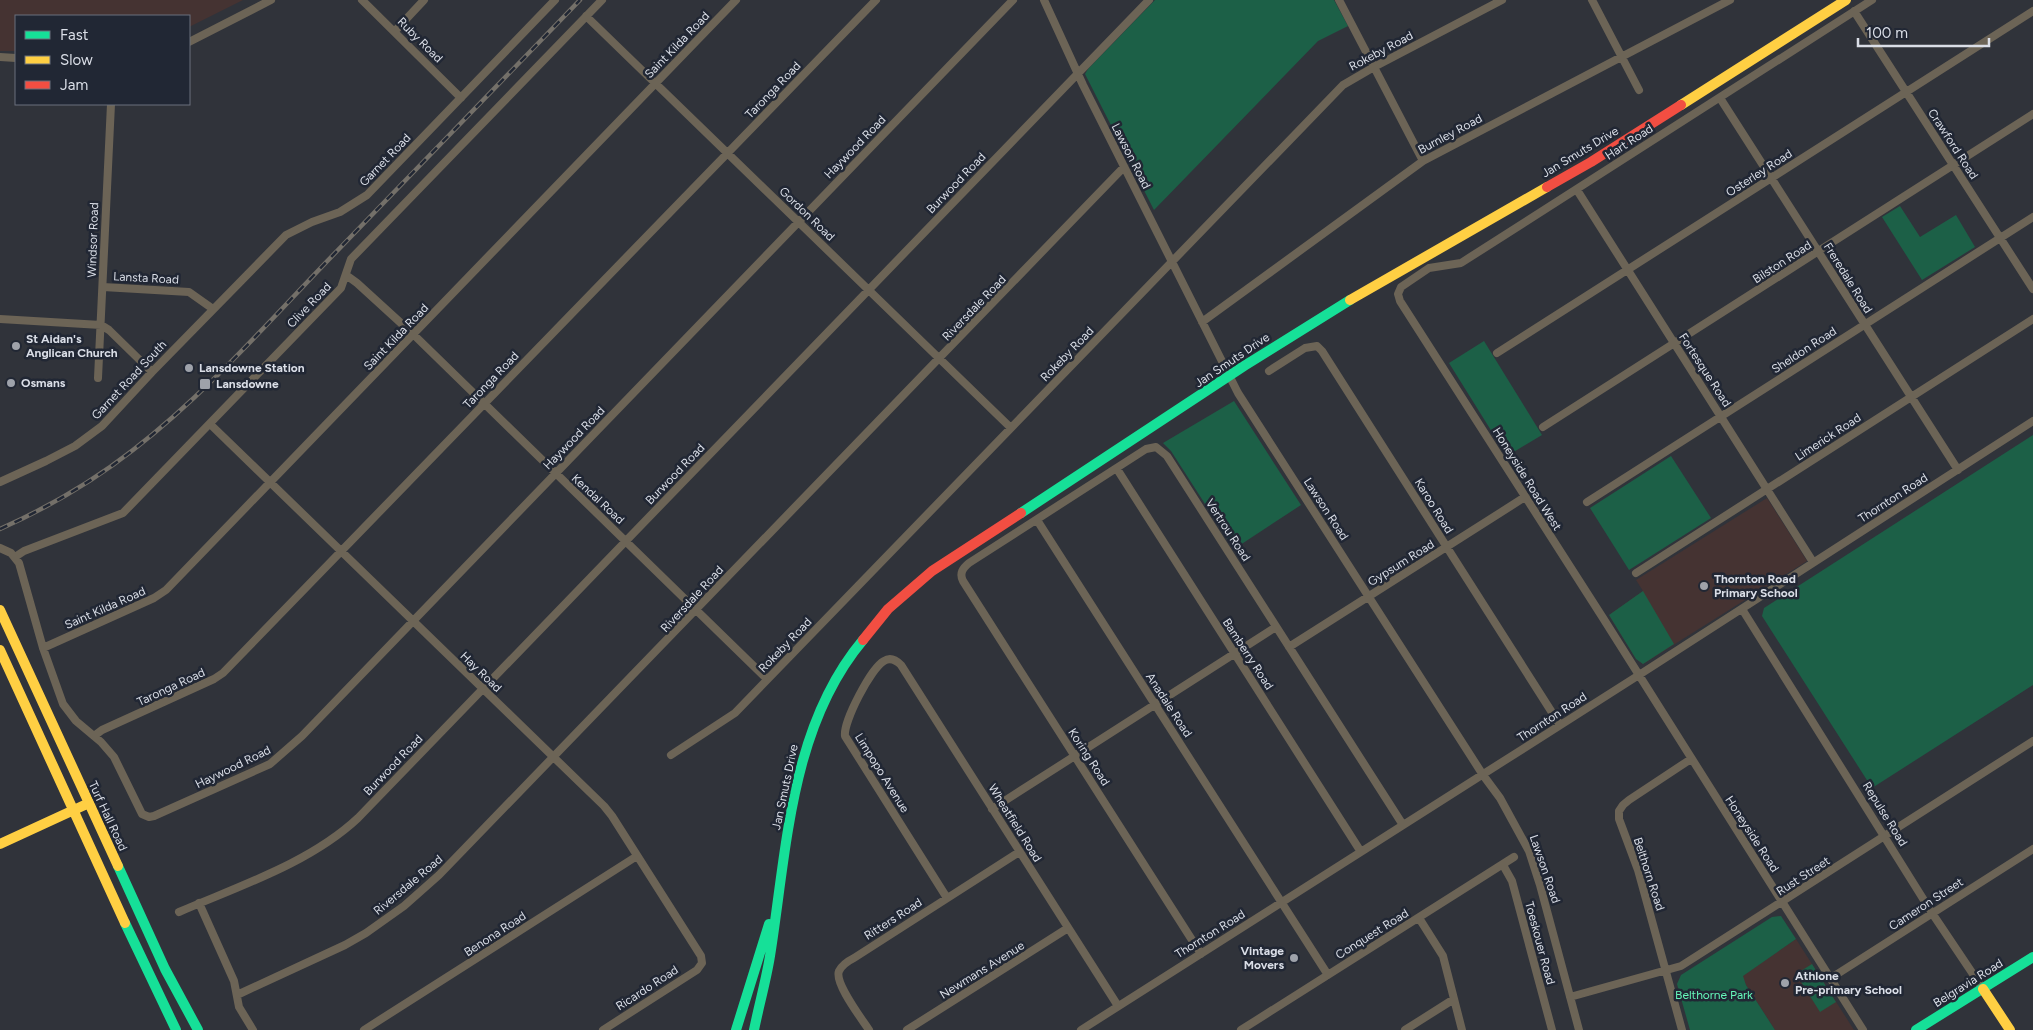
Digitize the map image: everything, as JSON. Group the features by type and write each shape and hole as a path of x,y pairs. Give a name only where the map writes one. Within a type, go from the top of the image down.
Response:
{"main road":[{"name":"Jan Smuts Drive","path":"754,1030 770,958 782,870 799,773 818,714 833,684 848,660 888,609 915,584 951,557 1324,315 1448,242 1591,162 1846,0"},
{"name":"Turf Hall Road","path":"0,610 165,969 198,1030"},
{"path":"0,650 156,991 176,1030"},
{"path":"0,844 89,803"},
{"name":"Jan Smuts Drive","path":"736,1030 759,959 782,870"},
{"name":"Belgravia Road","path":"1916,1030 2033,957"},
{"name":"Repulse Road","path":"1983,989 2010,1030"}],"street":[{"path":"190,41 271,0"},
{"name":"Ruby Road","path":"362,0 461,98"},
{"path":"395,31 424,0"},
{"name":"Garnet Road","path":"213,309 286,235 304,225 340,212 367,195 555,0"},
{"name":"Clive Road","path":"15,557 24,551 121,515 341,288 351,259 602,0"},
{"name":"Saint Kilda Road","path":"43,648 162,594 736,0"},
{"name":"Taronga Road","path":"94,736 102,730 220,676 876,0"},
{"name":"Haywood Road","path":"94,736 114,757 140,813 152,817 270,764 302,736 1012,0"},
{"name":"Lawson Road","path":"1044,0 1124,167 1230,376 1267,439 1483,775 1500,798 1528,851 1540,885 1579,1030"},
{"name":"Burwood Road","path":"179,912 304,857 336,836 358,818 1149,0"},
{"path":"1339,0 1424,161"},
{"name":"Rokeby Road","path":"671,755 727,720 1343,85 1502,0"},
{"path":"1592,0 1639,90"},
{"name":"Burnley Road","path":"1202,322 1424,161 1730,0"},
{"name":"Hart Road","path":"1398,294 1401,287 1429,268 1461,263 1872,0"},
{"name":"Crawford Road","path":"1854,11 2033,289"},
{"name":"Osterley Road","path":"1497,353 2033,11"},
{"name":"Gordon Road","path":"586,16 1011,428"},
{"path":"0,58 15,58"},
{"name":"Freredale Road","path":"1720,98 1958,470"},
{"name":"Windsor Road","path":"98,378 111,105"},
{"name":"Bilston Road","path":"1543,427 2033,114"},
{"name":"Riversdale Road","path":"237,995 345,945 384,921 439,876 1124,167"},
{"name":"Fortesque Road","path":"1577,190 1813,562"},
{"name":"Sheldon Road","path":"1586,502 2033,217"},
{"name":"Kendal Road","path":"346,275 362,287 414,335 768,679"},
{"name":"Lansta Road","path":"103,287 189,292 213,309"},
{"name":"Honeyside Road West","path":"1398,294 1400,301 1639,675"},
{"name":"Garnet Road South","path":"0,482 75,446 109,420 213,309"},
{"path":"0,319 100,325 109,330 152,372"},
{"name":"Limerick Road","path":"1636,573 2033,319"},
{"name":"Karoo Road","path":"1269,371 1305,348 1317,346 1322,351 1560,725"},
{"name":"Thornton Road","path":"1081,1030 1483,775 2033,421"},
{"name":"Hay Road","path":"210,424 604,806 701,956 702,963"},
{"name":"Vertrou Road","path":"961,571 969,563 1117,468 1151,447 1156,447 1163,452 1403,825"},
{"name":"Bamberry Road","path":"1117,468 1361,852"},
{"name":"Gypsum Road","path":"1290,647 1525,497"},
{"name":"Anadale Road","path":"1037,520 1328,975"},
{"path":"0,548 7,550 15,557 24,579 43,648 63,704 76,721 94,736"},
{"name":"Koring Road","path":"961,571 963,581 1201,954"},
{"name":"Repulse Road","path":"1742,609 1932,913 1983,989"},
{"path":"992,809 1276,627"},
{"name":"Wheatfield Road","path":"888,660 895,660 901,666 1118,1006"},
{"name":"Limpopo Avenue","path":"888,660 881,663 875,670 856,703 846,723 845,736 947,898"},
{"name":"Honeyside Road","path":"1639,675 1864,1030"},
{"name":"Rust Street","path":"1570,997 1666,972 1681,966 2033,741"},
{"name":"Belthorn Road","path":"1682,1030 1638,870 1622,827 1619,811 1629,800 1692,759"},
{"name":"Cameron Street","path":"1831,978 2033,849"},
{"name":"Ritters Road","path":"869,1030 840,985 839,972 847,962 1019,852"},
{"name":"Benona Road","path":"364,1030 637,856"},
{"name":"Conquest Road","path":"1241,1030 1514,857"},
{"name":"Toeskouer Road","path":"1503,864 1512,881 1552,1030"},
{"path":"199,904 234,980 239,1009 252,1030"},
{"path":"1419,918 1444,956 1462,1030"},
{"name":"Newmans Avenue","path":"908,1030 1068,928"},
{"name":"Ricardo Road","path":"603,1030 697,970 702,963"},
{"path":"1405,1030 1454,998"}],"shaded area":[{"path":"0,0 243,0 190,26 190,15 15,15 15,51 0,51"},
{"name":"Thornton Road Primary School","path":"1767,498 1807,561 1643,664 1636,659 1609,615 1643,591 1636,580"},
{"name":"Athlone Pre-primary School","path":"1796,939 1854,1030 1775,1030 1746,985 1742,976"}],"green space":[{"path":"1155,0 1334,0 1348,26 1318,41 1154,210 1085,74"},
{"path":"1900,206 1920,237 1956,215 1975,247 1922,280 1882,217"},
{"path":"1484,341 1542,435 1507,456 1449,363"},
{"path":"1234,401 1301,505 1234,549 1171,451 1163,443"},
{"path":"2033,435 2033,685 1872,788 1762,616 1764,608"},
{"path":"1671,456 1711,518 1629,570 1590,508"},
{"path":"1643,591 1674,644 1643,664 1636,659 1609,615"},
{"name":"Belthorne Park","path":"1781,916 1796,939 1743,976 1746,985 1775,1030 1690,1030 1677,984 1681,975 1772,917"},
{"path":"1812,964 1836,1002 1820,1012 1796,974"}],"railway":[{"path":"0,529 85,484 161,428 238,354 580,0"}],"traffic: fast":[{"path":"1021,513 1244,366 1350,300"},
{"path":"754,1030 767,975 788,832 806,750 820,711 839,674 863,640"},
{"path":"118,866 165,969 198,1030"},
{"path":"125,923 176,1030"},
{"path":"736,1030 769,924"},
{"path":"1916,1030 2033,957"}],"traffic: slow":[{"path":"1681,105 1846,0"},
{"path":"1350,300 1547,187"},
{"path":"0,610 118,866"},
{"path":"0,650 125,923"},
{"path":"0,844 89,803"},
{"path":"1983,989 2010,1030"}],"traffic: jam":[{"path":"1547,187 1591,162 1681,105"},
{"path":"863,640 888,609 932,571 1021,513"}],"place":[{"name":"St Aidan's Anglican Church","path":"16,346"},
{"name":"Lansdowne Station","path":"189,368"},
{"name":"Osmans","path":"11,383"},
{"name":"Lansdowne","path":"205,384"},
{"name":"Thornton Road Primary School","path":"1704,586"},
{"name":"Vintage Movers","path":"1294,958"},
{"name":"Athlone Pre-primary School","path":"1785,983"}]}
